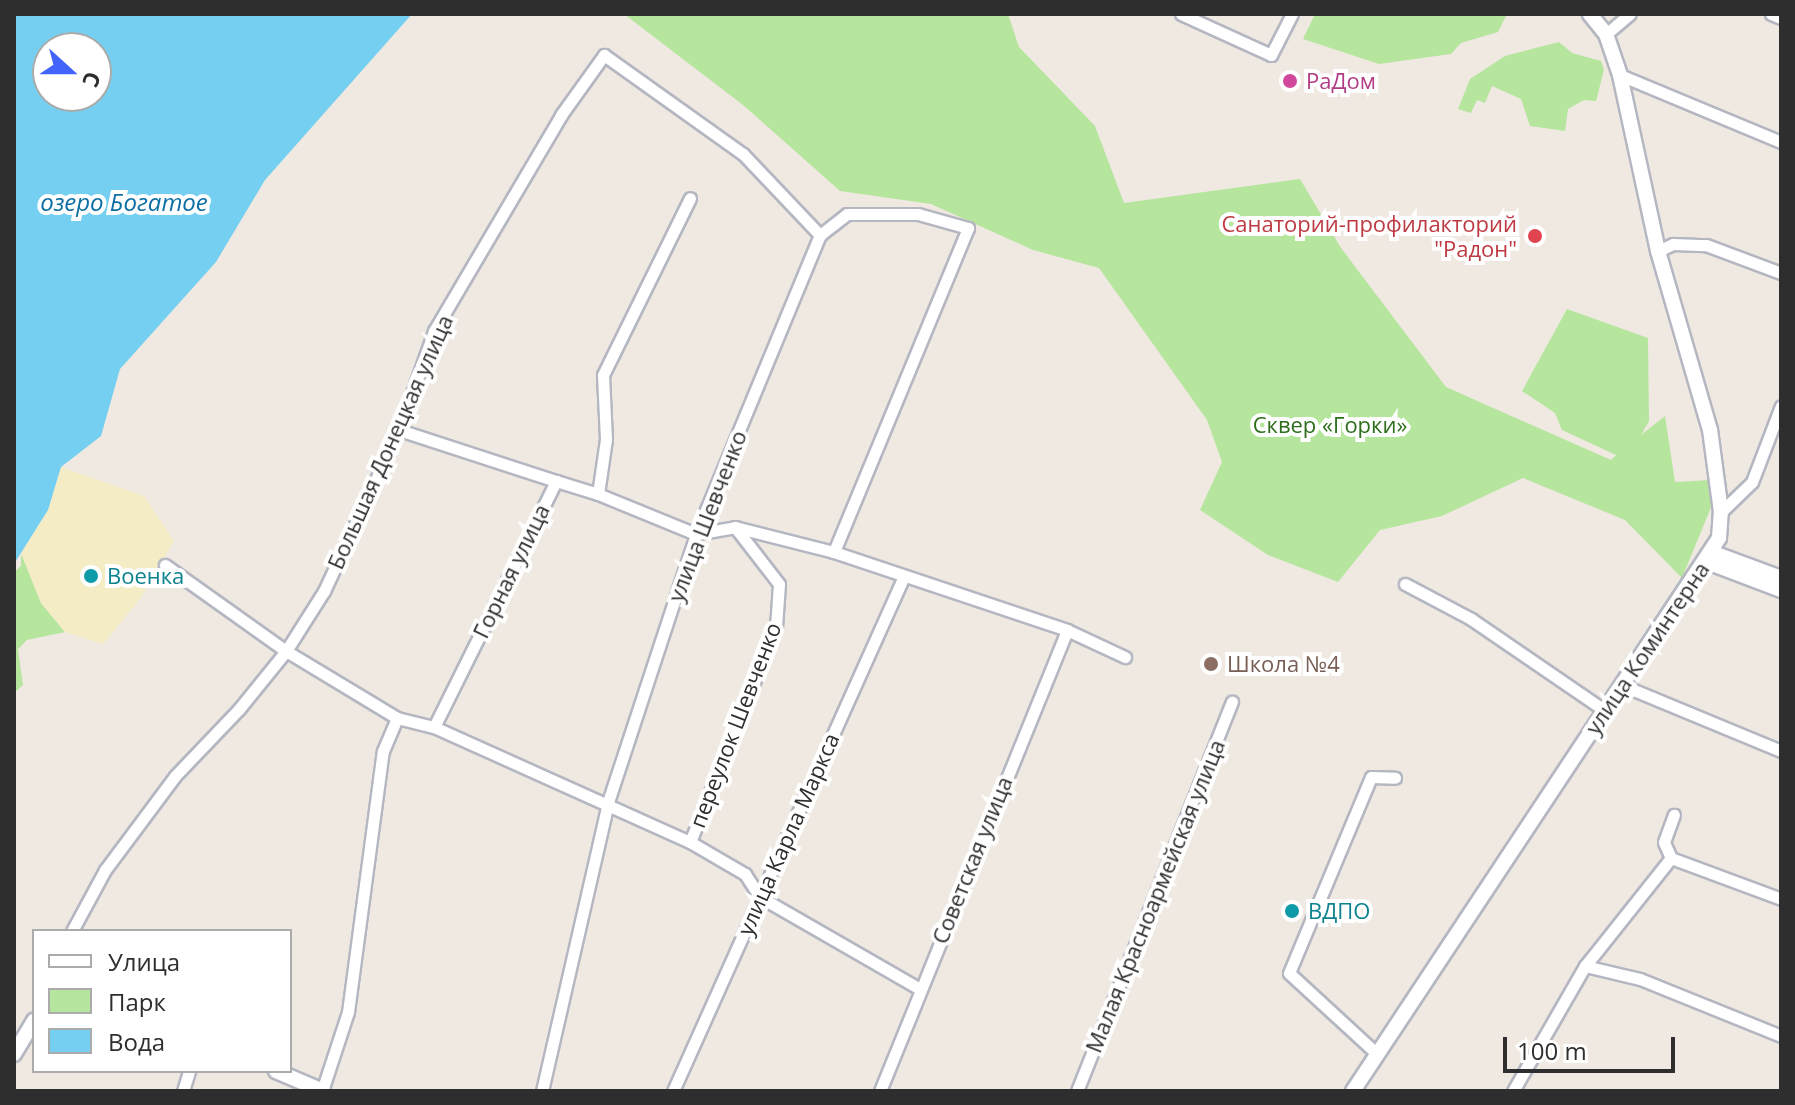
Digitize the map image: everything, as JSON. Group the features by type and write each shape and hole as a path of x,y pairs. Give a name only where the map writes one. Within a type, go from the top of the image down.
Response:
{"street":[{"path":"1181,14 1271,55 1292,14"},
{"name":"улица Коминтерна","path":"1353,1091 1604,710 1624,686 1709,557 1721,512 1710,430 1658,251 1620,75 1606,34 1590,14"},
{"path":"1606,34 1630,14"},
{"path":"1771,14 1781,18"},
{"name":"Большая Донецкая улица","path":"73,929 105,870 175,776 286,651 324,591 399,430 434,331 561,115 604,55 743,154 820,235"},
{"path":"1620,75 1781,142"},
{"path":"598,494 606,439 603,375 690,198"},
{"path":"820,235 847,214 918,214 968,228 834,552"},
{"name":"улица Шевченко","path":"542,1091 608,802 696,534 820,235"},
{"path":"1658,251 1673,244 1706,245 1781,273"},
{"path":"1721,512 1752,482 1781,406"},
{"path":"399,430 556,481"},
{"name":"Горная улица","path":"434,727 556,481 598,494 696,534"},
{"path":"696,534 735,527 834,552 1067,630 1125,657"},
{"name":"переулок Шевченко","path":"690,842 776,627 779,584 735,527"},
{"path":"1709,557 1781,578"},
{"path":"1709,557 1781,590"},
{"path":"165,565 286,651 397,718 434,727 608,802 690,842 745,874 760,897 920,989"},
{"name":"улица Карла Маркса","path":"673,1091 904,576"},
{"path":"1405,584 1471,619 1604,710"},
{"name":"Советская улица","path":"880,1091 1067,630"},
{"path":"1624,686 1781,751"},
{"name":"Малая Красноармейская улица","path":"1077,1091 1232,702"},
{"path":"281,1073 322,1091 348,1012 383,751 397,718"},
{"path":"1376,1053 1289,973 1371,777 1395,778"},
{"path":"1674,815 1664,842 1671,858 1781,899"},
{"path":"1513,1091 1585,966 1671,858"},
{"path":"1585,966 1640,979 1781,1036"},
{"path":"14,1054 32,1024"}],"green space":[{"name":"Сквер «Горки»","path":"624,14 1008,14 1019,47 1095,126 1124,203 1300,179 1341,248 1446,387 1611,460 1616,455 1562,430 1555,413 1522,391 1567,309 1648,338 1649,421 1641,435 1665,416 1675,482 1711,480 1712,505 1682,578 1625,520 1523,478 1442,516 1380,530 1338,582 1268,555 1200,510 1222,462 1207,420 1099,268 1033,250 931,204 840,191 743,105"},
{"path":"1315,14 1507,14 1498,32 1461,43 1451,54 1379,64 1303,39"},
{"path":"1559,42 1572,53 1601,61 1604,70 1596,101 1584,100 1568,109 1565,131 1530,126 1521,99 1492,86 1485,103 1477,100 1471,113 1458,109 1470,79 1505,56"},
{"path":"21,553 41,603 65,632 27,640 18,649 23,685 14,693 14,572 21,566"}],"sand":[{"name":"Военка","path":"61,467 144,496 174,541 140,599 103,644 65,632 41,603 21,553 48,510"}],"water":[{"name":"озеро Богатое","path":"14,14 412,14 265,180 216,262 120,369 101,436 61,467 48,510 14,564"}],"place":[{"name":"РаДом","path":"1290,81"},
{"name":"Санаторий-профилакторий \"Радон\"","path":"1535,236"},
{"name":"Военка","path":"91,576"},
{"name":"Школа №4","path":"1211,664"},
{"name":"ВДПО","path":"1292,911"}]}
